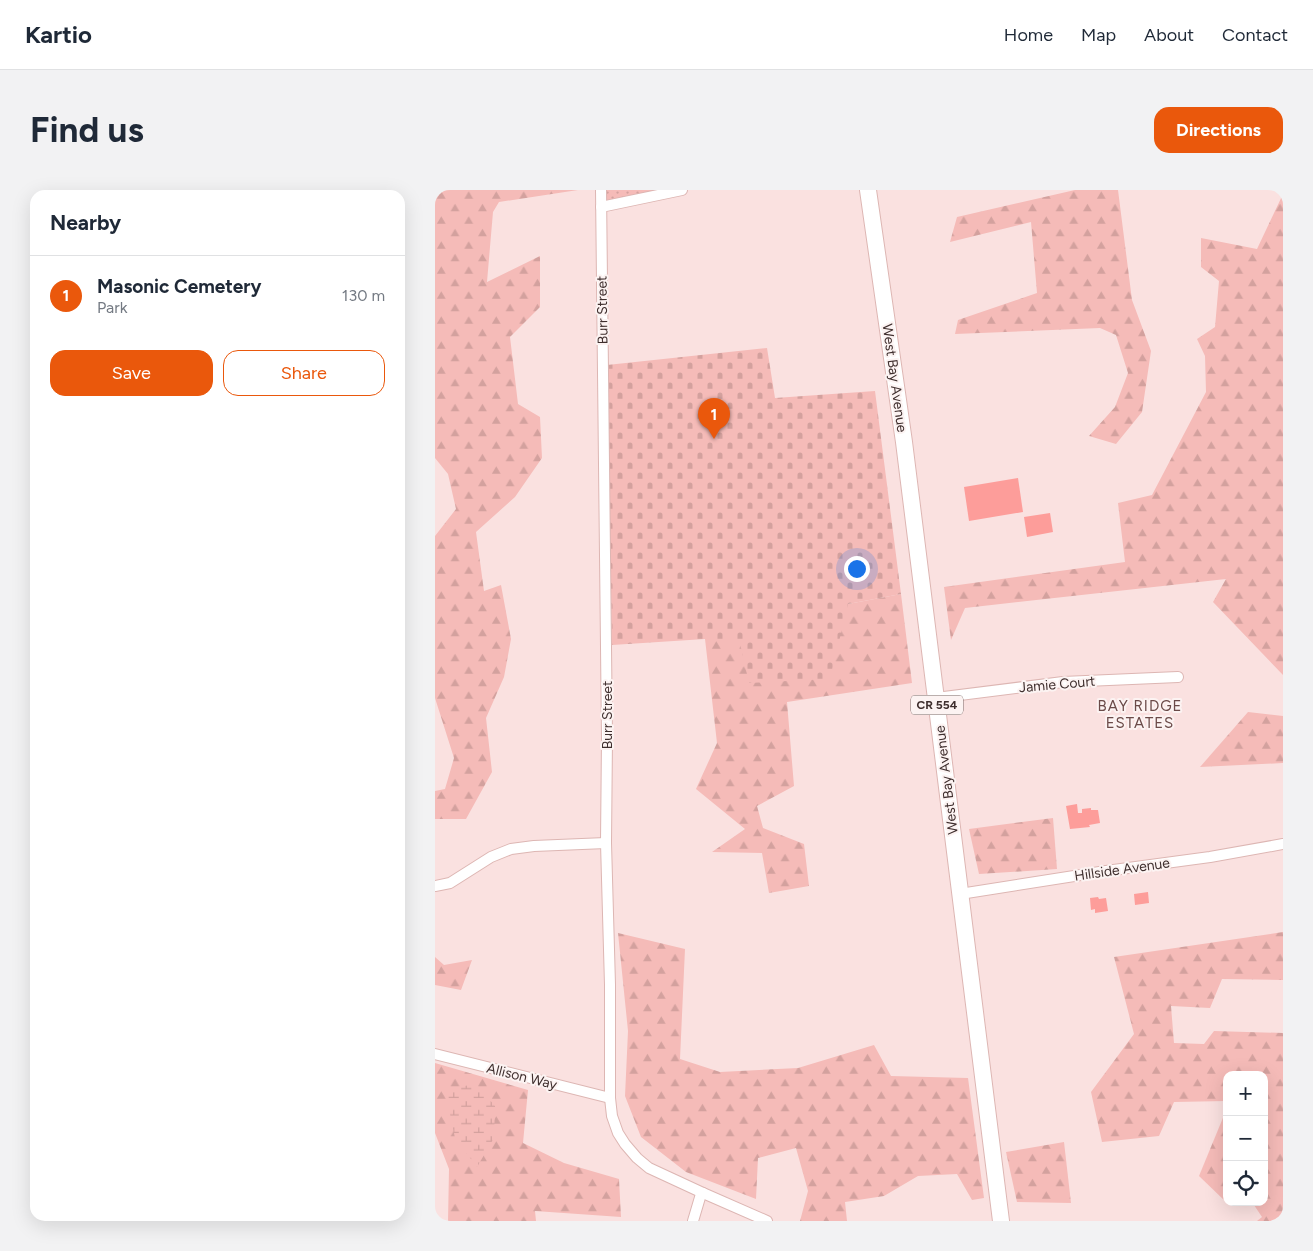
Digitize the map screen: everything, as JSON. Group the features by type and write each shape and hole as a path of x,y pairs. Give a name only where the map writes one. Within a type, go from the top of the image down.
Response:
{"main road":[{"name":"West Bay Avenue","path":"868,190 904,442 1001,1221"}],"street":[{"name":"Burr Street","path":"601,190 607,728 606,842 610,985 610,1098 612,1116 618,1133 625,1144 649,1168 767,1221"},
{"path":"601,207 682,190"},
{"name":"Jamie Court","path":"936,698 1063,682 1178,677"},
{"path":"435,886 451,883 491,856 511,850 534,846 606,842"},
{"name":"Hillside Avenue","path":"960,894 1209,857 1283,844"},
{"name":"Allison Way","path":"435,1054 610,1098"},
{"path":"693,1221 701,1194 703,1193"}],"green space":[{"path":"435,190 578,190 499,202 493,212 487,282 540,256 540,307 510,337 518,404 540,417 542,458 515,497 476,532 484,591 501,585 511,639 504,677 486,718 492,772 466,819 435,819 435,791 445,789 454,758 435,698 435,536 456,509 448,474 435,458"},
{"path":"601,190 682,190 601,207"},
{"path":"1075,190 1118,190 1132,300 1151,351 1142,412 1116,444 1089,436 1115,407 1128,373 1116,335 1100,328 955,334 958,320 1037,293 1031,222 950,242 957,217"},
{"path":"1283,194 1283,675 1213,602 1226,579 965,608 951,640 944,587 1125,562 1118,503 1152,495 1206,392 1205,356 1197,339 1215,327 1219,281 1201,267 1201,238 1257,249"},
{"path":"767,348 775,398 875,391 901,594 848,604 830,679 749,683 739,639 705,639 612,645 607,365"},
{"path":"901,594 912,683 787,702 794,786 757,806 763,828 804,844 809,886 769,893 762,853 712,852 745,829 696,789 717,743 705,639 739,639 848,604"},
{"path":"1248,712 1283,716 1283,763 1200,767"},
{"path":"1053,818 1057,869 979,874 969,829"},
{"path":"1283,932 1283,980 1222,979 1210,1008 1171,1006 1174,1043 1204,1044 1214,1031 1283,1033 1283,1221 1257,1221 1262,1217 1255,1206 1268,1206 1268,1071 1223,1071 1223,1101 1174,1102 1159,1136 1102,1142 1091,1092 1134,1034 1114,957"},
{"path":"618,933 685,949 680,1059 720,1072 798,1068 874,1045 891,1076 968,1078 984,1198 972,1200 957,1174 918,1176 884,1196 845,1202 847,1221 800,1221 808,1191 796,1148 758,1158 756,1199 686,1172 641,1137 625,1096 628,1031"},
{"path":"435,957 444,965 472,960 461,990 435,985"},
{"path":"435,1063 528,1090 523,1143 564,1163 619,1179 621,1217 535,1211 536,1221 448,1221 449,1169 435,1133"},
{"path":"476,1084 495,1106 494,1138 477,1167 455,1138 447,1089"},
{"path":"1223,1118 1223,1199 1199,1176"},
{"path":"1064,1142 1071,1203 1017,1202 1006,1152"}],"building":[{"path":"1018,478 1023,512 969,521 964,487"},
{"path":"1050,513 1053,532 1027,537 1024,517"},
{"path":"1077,804 1078,813 1082,813 1082,809 1091,808 1091,810 1098,810 1100,823 1089,825 1090,827 1070,829 1066,806"},
{"path":"1148,892 1149,903 1135,905 1134,894"},
{"path":"1098,897 1099,899 1106,898 1108,911 1095,913 1095,909 1091,910 1090,898"}],"place":[{"name":"Masonic Cemetery","path":"714,439"}],"district":[{"name":"BAY RIDGE ESTATES","path":"1140,714"}]}
